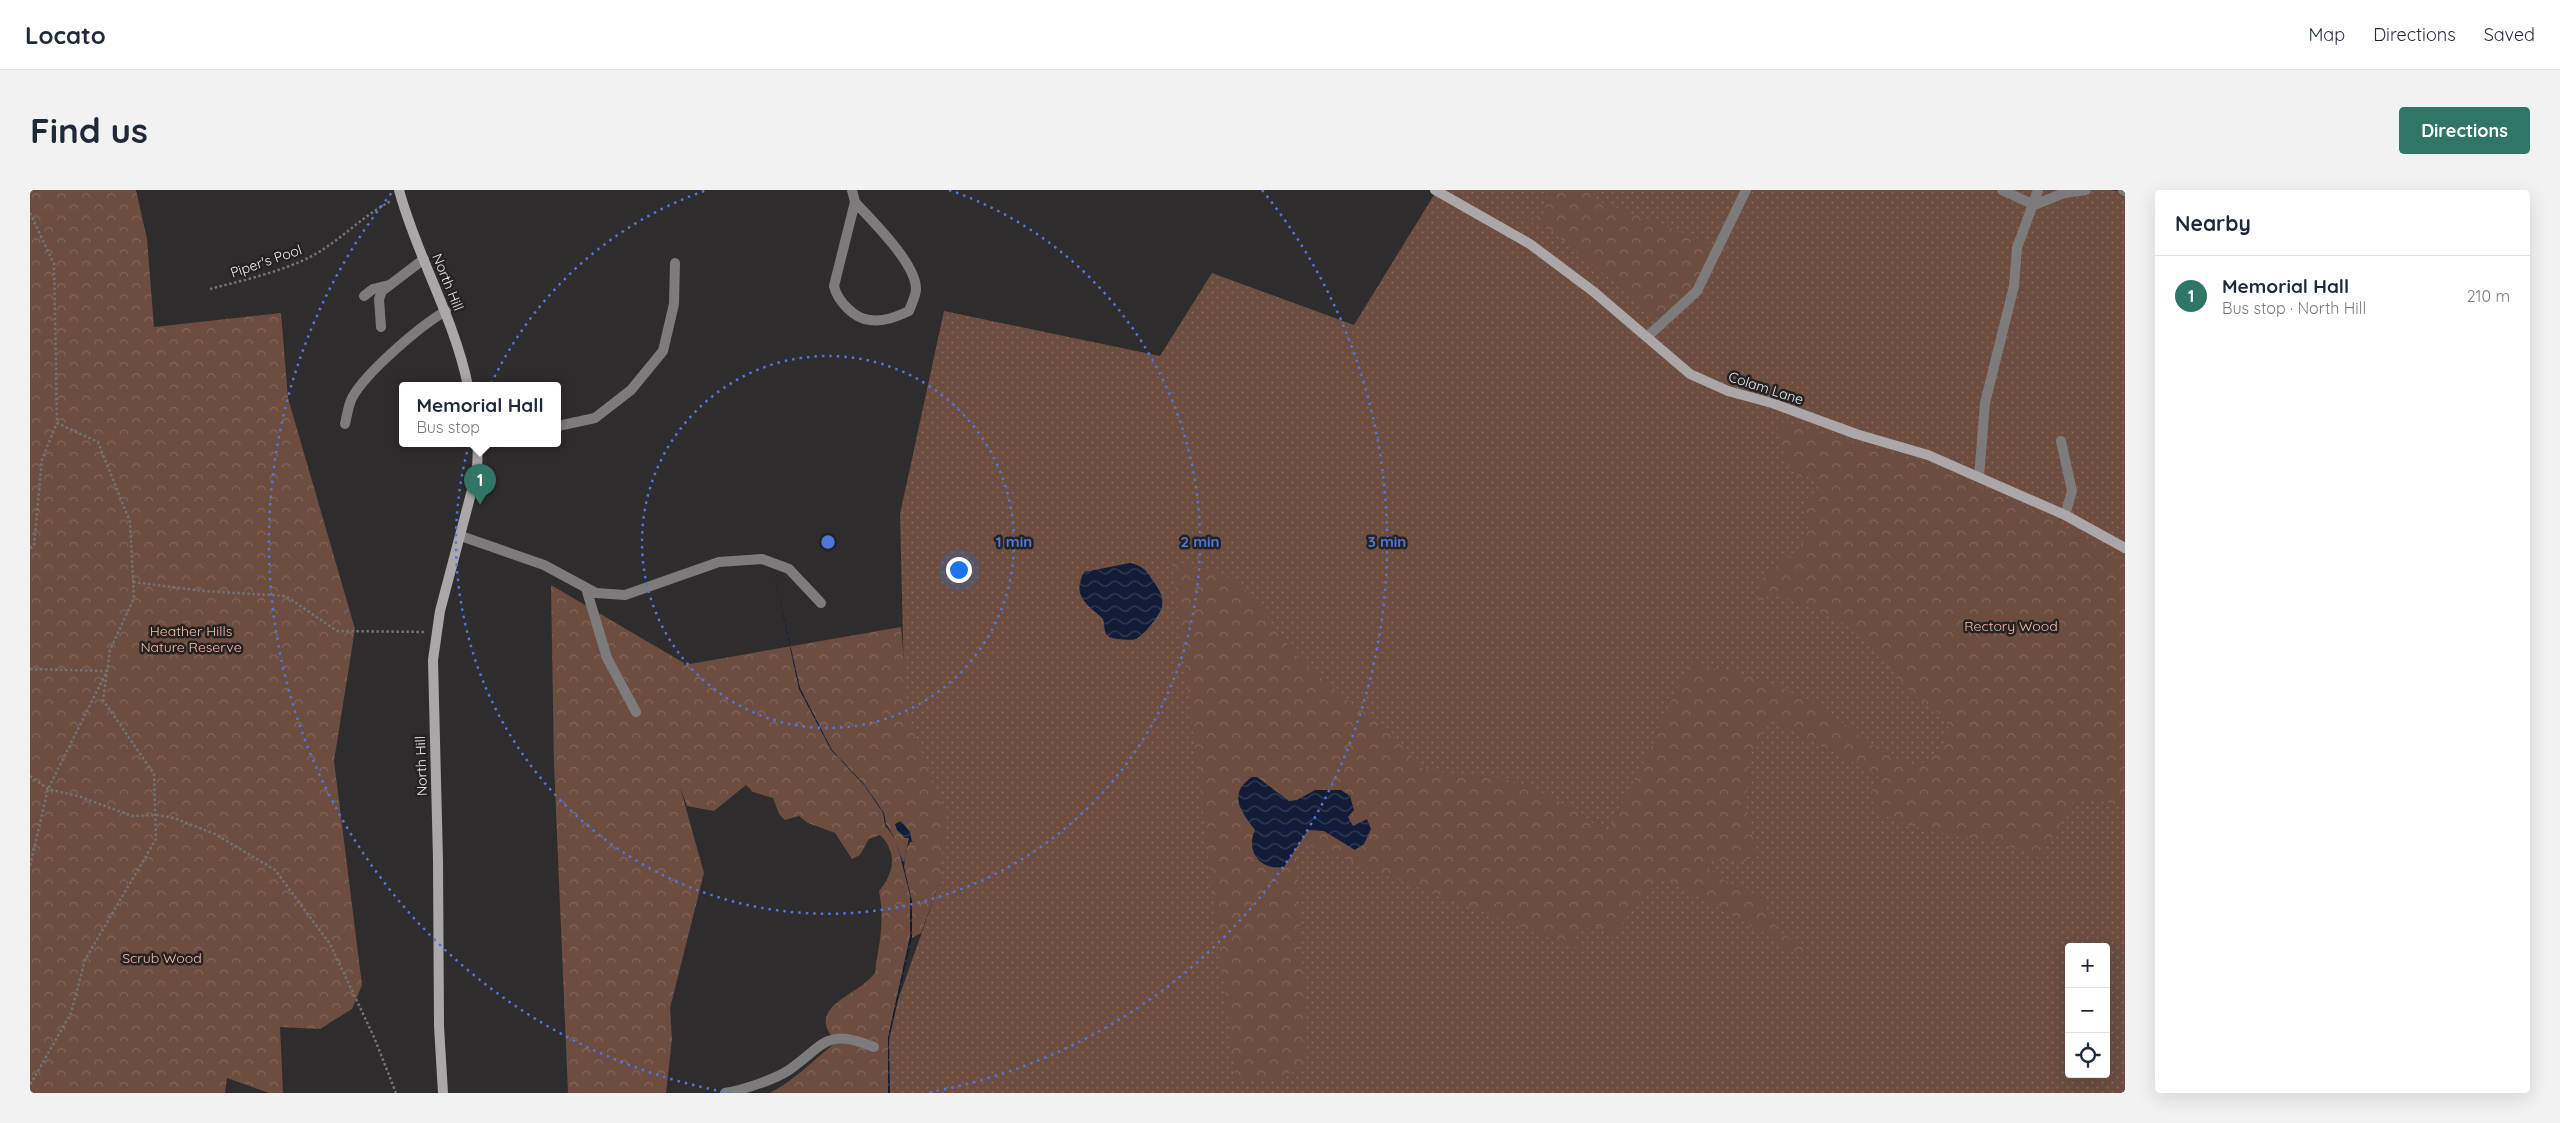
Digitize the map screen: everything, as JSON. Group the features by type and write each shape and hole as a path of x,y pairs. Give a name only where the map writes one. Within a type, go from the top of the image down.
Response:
{"street":[{"path":"852,190 854,202 834,286 836,296 848,308 868,320 894,318 908,311 916,289 907,265 896,248 854,202"},
{"name":"Colam Lane","path":"1435,190 1530,244 1594,292 1690,374 1728,391 1772,403 1856,434 1928,455 2065,514 2125,548"},
{"path":"1647,337 1697,291 1746,190"},
{"path":"2002,190 2034,204 2064,193 2086,190"},
{"path":"1979,477 1984,403 2014,286 2017,248 2024,223 2034,204 2038,190"},
{"name":"North Hill","path":"400,194 410,228 446,311 467,382"},
{"path":"381,328 379,298 382,291 424,259"},
{"path":"561,425 595,418 631,390 663,350 674,304 674,263"},
{"path":"364,296 373,289 390,285"},
{"path":"345,424 352,398 358,389 390,356 436,317 446,311"},
{"path":"2061,441 2072,491 2065,514"},
{"name":"North Hill","path":"443,1093 438,1026 438,860 432,698 436,632 477,471 478,447"},
{"path":"461,536 544,565 596,593 625,595 719,562 762,559 789,569 821,603"},
{"path":"586,588 607,658 636,712"},
{"path":"725,1093 742,1090 788,1070 818,1045 835,1039 856,1040 874,1047"}],"path":[{"name":"Piper's Pool","path":"210,289 267,274 313,256 361,219 400,194"},
{"path":"30,213 54,264 57,423 42,459 38,520 34,546 30,548"},
{"path":"30,1085 71,1013 85,960 156,838 157,815 154,774 103,700 110,650 134,598 130,522 98,442 57,423"},
{"path":"134,582 203,591 286,596 337,631 436,632"},
{"path":"30,669 107,670"},
{"path":"30,866 48,789 107,670"},
{"path":"30,776 48,789 78,796 132,816 157,815 174,818 215,834 275,870 330,944 374,1037 396,1093"}],"green space":[{"name":"Heather Hills Nature Reserve","path":"30,190 136,190 147,239 154,327 281,313 288,398 355,629 334,761 362,985 352,1009 320,1029 280,1027 283,1093 269,1093 227,1078 225,1093 30,1093"},
{"path":"1437,190 2110,190 2125,192 2125,1093 889,1093 889,1041 898,1000 939,884 905,720 900,514 944,311 1160,356 1212,273 1354,325"},
{"path":"1558,190 1598,190 1596,200 1726,249 1697,287 1662,321 1554,233 1522,217 1538,218 1543,215 1549,192"},
{"name":"Rectory Wood","path":"1777,419 1934,468 2045,516 2125,562 2125,806 2093,800 2073,802 2040,858 2002,844 1934,831 1887,817 1878,811 1872,798 1874,784 1879,776 1773,721 1758,737 1751,755 1746,806 1756,852 1746,862 1710,860 1706,864 1724,880 1762,897 1776,927 1794,942 1803,946 1807,959 1804,959 1779,944 1777,940 1660,876 1613,935 1596,926 1578,930 1574,935 1574,939 1586,952 1300,842 1308,831 1325,831 1355,850 1361,848 1371,829 1367,820 1353,826 1348,818 1354,810 1354,803 1289,801 1245,783 1239,798 1239,804 1242,814 1255,831 1252,846 1253,853 1257,859 1268,867 1284,868 1296,851 1307,1051 1296,1070 1288,1075 1269,1080 1236,1081 1172,560 1223,574 1252,595 1294,654 1347,700 1390,730 1421,768 1446,773 1490,776 1522,784 1566,805 1607,833 1652,745 1675,692 1694,660 1710,667 1755,678 1804,698 1821,707 1892,757 1914,764 1928,760 1934,756 1942,745 1949,726 1943,716 1913,694 1855,631 1837,619 1770,592 1759,604 1759,591 1769,572 1794,552 1806,536 1808,528 1806,501 1811,494 1821,490 1816,475 1799,477 1793,471 1782,451"},
{"path":"551,585 684,663 684,665 901,627 909,721 932,777 946,819 939,884 921,933 912,938 912,927 888,1038 888,1093 770,1093 795,1076 834,1044 835,1040 827,1029 826,1019 830,1010 837,1002 867,982 875,973 881,927 879,891 891,870 892,856 886,842 880,835 869,839 860,855 852,859 835,833 808,823 799,816 785,820 779,814 773,798 753,792 746,785 714,811 687,806 680,787 704,873 670,1008 672,1039 666,1093 568,1093 554,764"}],"water":[{"path":"1130,563 1145,570 1158,587 1161,594 1161,610 1152,624 1136,639 1111,638 1104,629 1103,619 1089,607 1080,594 1081,578 1084,572"},
{"path":"772,565 800,688 832,750 864,784 884,813 886,824 896,840 885,825 883,813 864,785 831,750 799,689"},
{"path":"1252,777 1257,777 1289,801 1297,800 1315,790 1341,790 1350,796 1354,810 1348,817 1353,826 1367,819 1371,829 1364,844 1355,850 1324,831 1308,830 1284,867 1268,866 1262,863 1257,858 1252,846 1255,830 1241,810 1238,796 1244,783"},
{"path":"901,821 910,832 912,842 910,842 907,848 909,838 905,838 897,830 895,824"},
{"path":"900,854 904,862 905,856 904,867 912,901 912,938 889,1038 890,1093 888,1093 888,1038 910,937 910,895"}],"place":[{"name":"Memorial Hall","path":"480,505"}],"park label":[{"name":"Scrub Wood","path":"162,958"}]}
